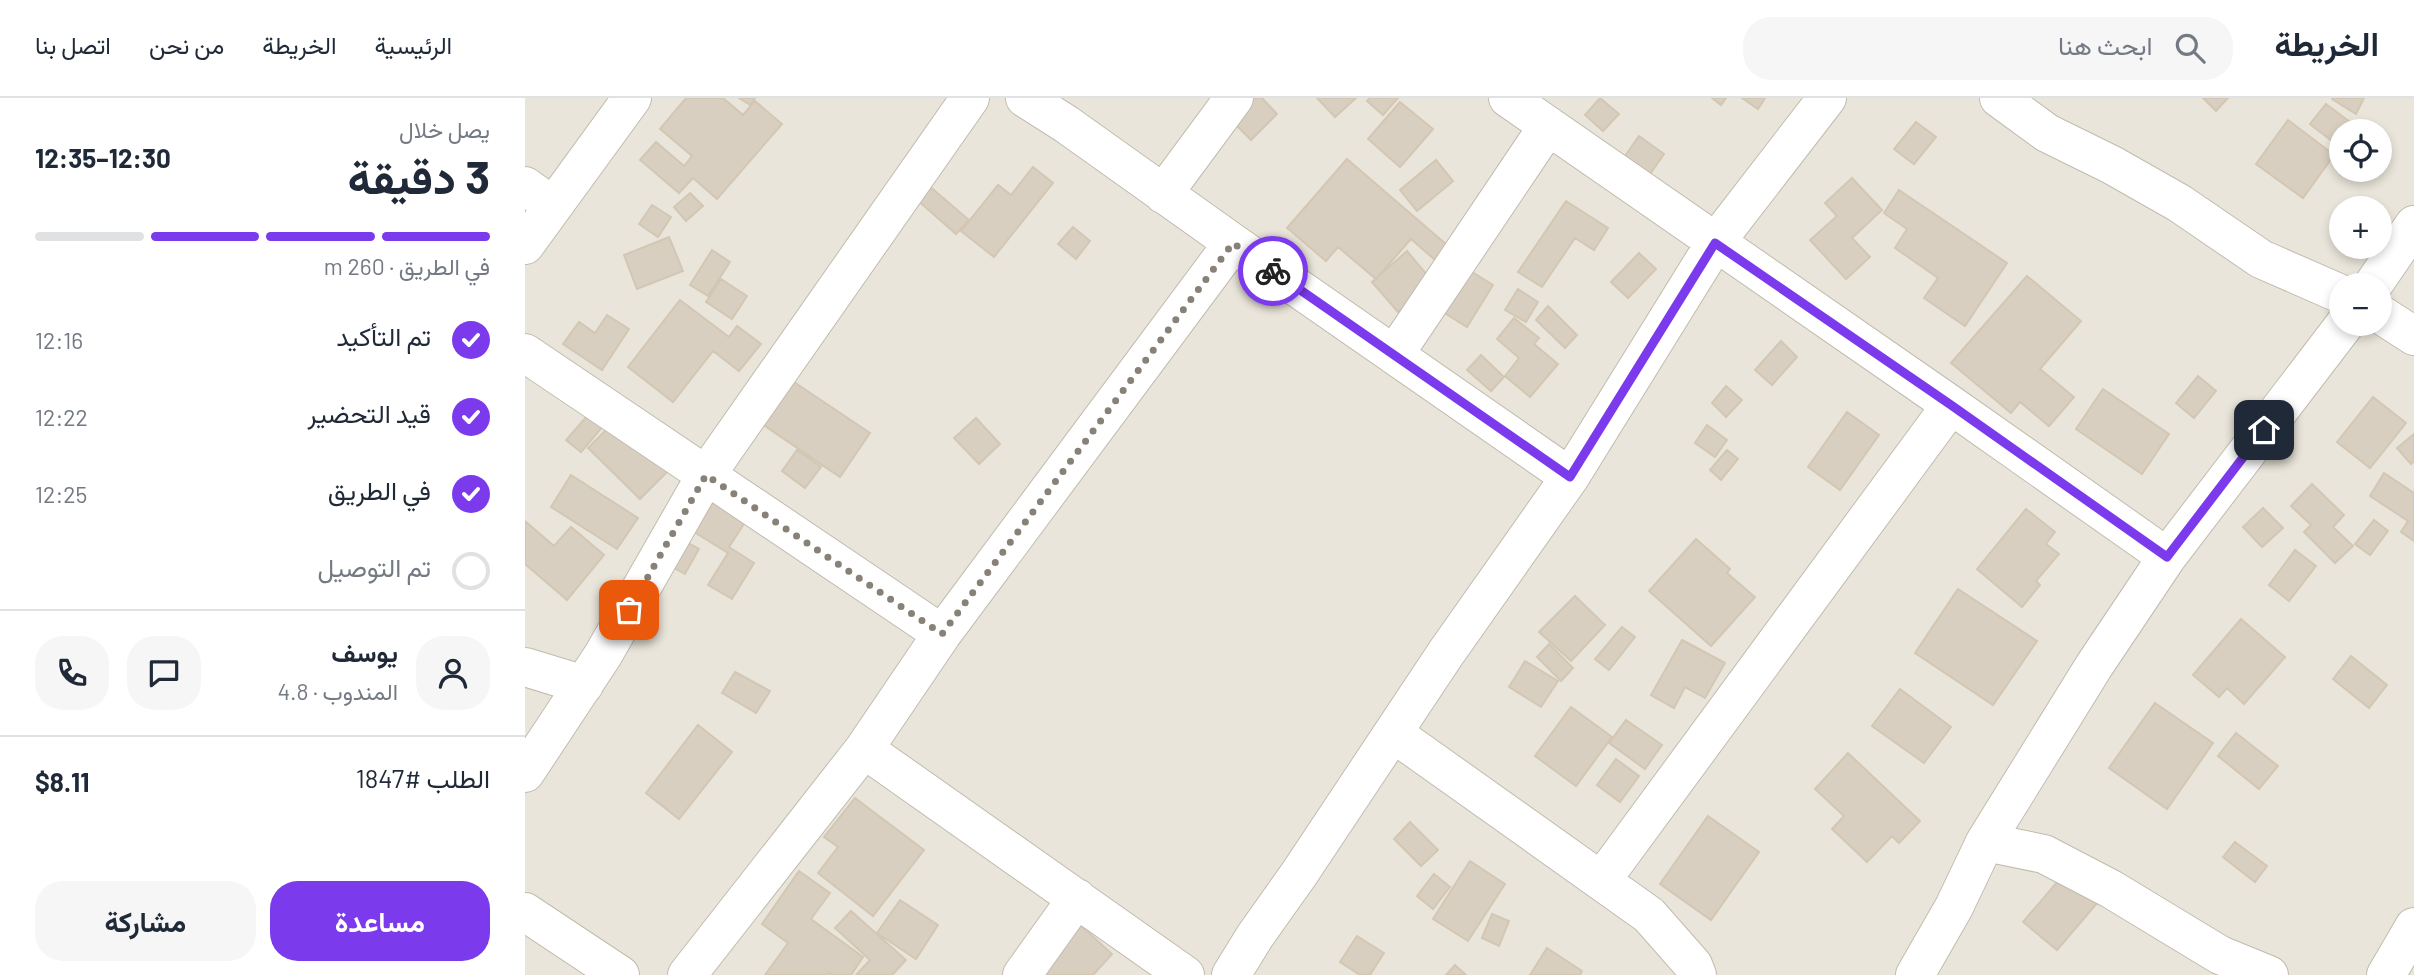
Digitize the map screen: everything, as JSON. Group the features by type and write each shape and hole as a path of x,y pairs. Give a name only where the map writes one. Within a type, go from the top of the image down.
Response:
{"street":[{"path":"525,245 539,196 632,98"},
{"path":"525,773 603,655 706,475 970,98"},
{"path":"1025,98 1570,477"},
{"path":"1163,194 1234,98"},
{"path":"1508,98 2167,557"},
{"path":"1231,975 1393,733 1570,477 1715,243 1827,98"},
{"path":"2000,98 2047,133 2112,165 2179,203 2261,259 2329,289"},
{"path":"1394,355 1548,126"},
{"path":"2381,273 2414,225"},
{"path":"687,975 864,748 942,634 1233,243"},
{"path":"2392,322 2414,336"},
{"path":"1916,975 1954,907 1985,842 2094,666 2167,557 2336,336"},
{"path":"525,353 942,634"},
{"path":"1601,881 1951,405"},
{"path":"525,667 584,685"},
{"path":"1393,733 1649,915 1693,965 1697,975"},
{"path":"864,748 1185,975"},
{"path":"1985,842 2044,854 2111,890 2220,955 2269,975"},
{"path":"1022,975 1077,898"},
{"path":"525,912 621,975"},
{"path":"2386,975 2414,927"}],"shaded area":[{"path":"525,98 2414,98 2414,975 525,975"}],"building":[{"path":"686,98 723,98 743,115 755,101 782,124 717,199 693,178 679,193 640,160 656,142 684,166 692,156 660,129"},
{"path":"739,98 755,98 750,105"},
{"path":"1241,98 1262,98 1277,114 1251,140 1225,114"},
{"path":"1317,98 1356,98 1335,117"},
{"path":"1370,98 1398,98 1383,115 1367,101"},
{"path":"1600,98 1619,114 1603,131 1585,115"},
{"path":"1712,98 1726,98 1721,105"},
{"path":"1742,98 1765,98 1758,109"},
{"path":"2203,98 2228,98 2216,111"},
{"path":"2332,98 2364,98 2356,114 2332,99"},
{"path":"1400,102 1433,129 1400,167 1368,139"},
{"path":"2326,104 2346,119 2329,119 2329,139 2310,124"},
{"path":"2288,120 2329,151 2329,162 2303,198 2256,164"},
{"path":"1916,122 1936,137 1914,164 1894,149"},
{"path":"1639,136 1664,154 1648,177 1623,159"},
{"path":"1347,159 1455,252 1443,267 1411,239 1376,279 1338,247 1326,261 1287,228"},
{"path":"1436,160 1453,181 1417,211 1400,190"},
{"path":"1033,167 1053,183 994,257 961,231 998,185 1011,195"},
{"path":"1852,178 1882,210 1852,238 1870,257 1846,279 1810,240 1837,216 1825,203"},
{"path":"928,185 969,220 956,234 916,199"},
{"path":"1899,190 2007,263 1965,326 1924,298 1938,278 1895,248 1907,229 1884,213"},
{"path":"690,193 703,206 686,221 674,207"},
{"path":"1566,201 1608,228 1594,250 1575,238 1542,287 1518,272"},
{"path":"652,205 671,217 658,237 639,224"},
{"path":"1073,227 1090,241 1076,259 1058,244"},
{"path":"669,237 683,271 637,289 624,255"},
{"path":"712,250 730,262 708,296 690,285"},
{"path":"1407,251 1433,282 1398,312 1372,282"},
{"path":"1639,253 1656,269 1628,298 1611,282"},
{"path":"1469,270 1493,285 1467,327 1443,312"},
{"path":"2027,276 2081,321 2040,369 2074,397 2049,426 2020,402 2011,413 1951,363"},
{"path":"721,279 747,296 732,319 706,302"},
{"path":"1518,289 1538,302 1526,322 1505,310"},
{"path":"680,300 729,337 737,326 761,344 739,371 713,351 673,402 628,367"},
{"path":"1548,306 1577,335 1565,348 1536,320"},
{"path":"607,315 629,329 602,370 563,344 579,322 595,333"},
{"path":"1514,318 1539,338 1534,344 1558,364 1530,397 1505,376 1519,358 1497,339"},
{"path":"1781,341 1797,357 1772,385 1755,370"},
{"path":"1481,355 1504,377 1491,391 1467,370"},
{"path":"2198,376 2216,391 2194,418 2176,403"},
{"path":"788,378 870,433 840,477 759,422"},
{"path":"1726,386 1742,400 1726,417 1712,403"},
{"path":"2103,389 2169,434 2142,474 2076,429"},
{"path":"2373,397 2406,423 2370,468 2337,442"},
{"path":"595,407 609,419 581,452 566,440"},
{"path":"1847,412 1879,435 1840,490 1808,467"},
{"path":"618,418 670,469 640,499 588,448"},
{"path":"976,418 1000,444 979,464 954,438"},
{"path":"1707,425 1727,440 1715,457 1695,443"},
{"path":"2414,434 2414,461 2411,464 2397,448"},
{"path":"797,450 821,467 805,488 782,471"},
{"path":"1727,450 1738,459 1721,480 1710,470"},
{"path":"2384,473 2414,493 2414,541 2401,532 2408,521 2370,496"},
{"path":"571,475 638,518 617,549 551,507"},
{"path":"2312,484 2344,515 2333,527 2353,546 2335,563 2304,532 2311,525 2291,506"},
{"path":"717,496 749,516 729,547 754,563 732,599 708,585 728,553 694,532"},
{"path":"2263,508 2283,528 2262,547 2243,527"},
{"path":"2026,509 2055,532 2046,544 2059,554 2036,581 2040,585 2022,607 1977,569"},
{"path":"2374,520 2388,531 2370,555 2355,544"},
{"path":"525,521 554,546 571,527 604,555 567,600 525,564"},
{"path":"681,539 699,549 685,574 667,564"},
{"path":"1696,539 1730,569 1727,573 1755,597 1711,646 1649,591"},
{"path":"2295,550 2316,566 2289,601 2269,585"},
{"path":"1958,589 2037,641 1993,705 1915,653"},
{"path":"1575,596 1605,625 1571,661 1539,632"},
{"path":"2241,619 2285,657 2244,704 2227,688 2219,697 2193,675"},
{"path":"1622,627 1635,637 1609,670 1595,659"},
{"path":"1682,640 1725,663 1705,698 1685,687 1674,708 1651,695"},
{"path":"1549,644 1573,668 1561,681 1537,657"},
{"path":"2351,656 2387,685 2369,708 2333,679"},
{"path":"1525,661 1558,681 1541,707 1509,687"},
{"path":"735,672 770,691 756,713 722,693"},
{"path":"1900,689 1951,727 1924,763 1872,726"},
{"path":"2155,703 2213,743 2167,809 2109,768"},
{"path":"1571,707 1612,737 1576,786 1535,756"},
{"path":"1626,720 1662,745 1645,769 1609,743"},
{"path":"698,725 732,752 679,819 646,793"},
{"path":"2236,733 2278,766 2259,789 2218,756"},
{"path":"1848,753 1920,821 1899,843 1892,836 1867,862 1832,829 1844,816 1815,789"},
{"path":"1616,759 1639,776 1620,802 1597,785"},
{"path":"855,798 924,850 873,916 818,873 838,847 824,837"},
{"path":"1708,816 1759,852 1711,920 1660,884"},
{"path":"1410,822 1438,850 1421,866 1394,839"},
{"path":"2235,842 2267,866 2255,882 2223,857"},
{"path":"1470,861 1505,884 1468,941 1433,919"},
{"path":"2070,867 2104,895 2057,950 2023,922"},
{"path":"799,871 830,893 811,919 863,957 851,975 765,975 788,943 762,924"},
{"path":"1434,874 1450,887 1433,909 1417,896"},
{"path":"900,900 938,925 916,959 877,933"},
{"path":"851,911 906,960 892,975 856,975 870,960 835,928"},
{"path":"1492,914 1509,921 1499,946 1482,938"},
{"path":"1078,923 1112,954 1093,975 1032,975"},
{"path":"1357,936 1384,953 1370,975 1360,975 1340,962"},
{"path":"1547,948 1582,971 1580,975 1530,975"},
{"path":"1455,965 1466,975 1446,975"}],"way so far":[{"path":"629,610 706,475 942,634 1233,243 1273,271"}],"route":[{"path":"1273,271 1570,477 1715,243 2167,557 2264,430"}]}
